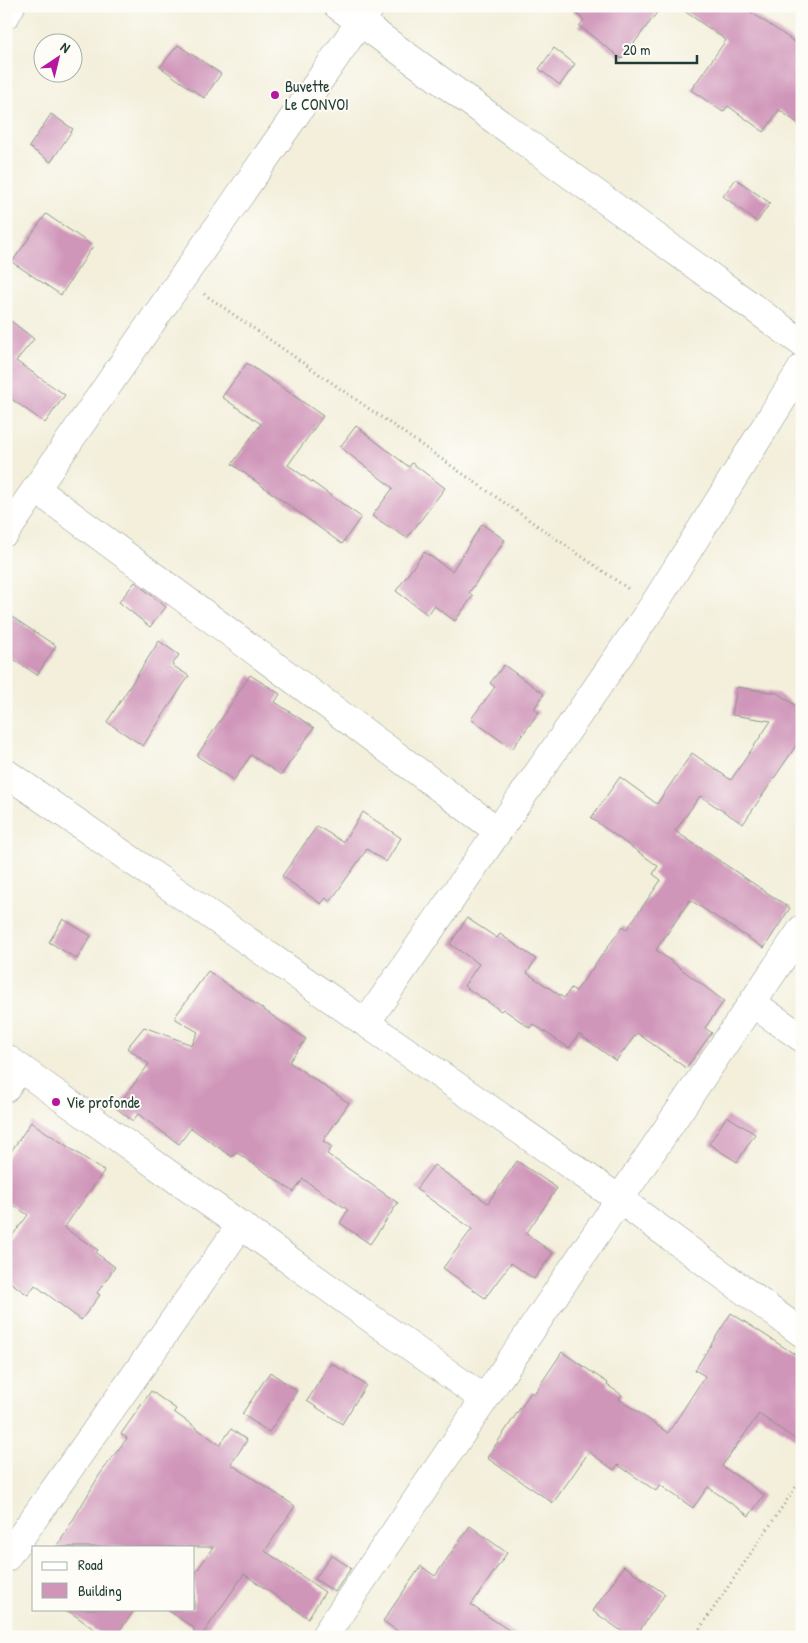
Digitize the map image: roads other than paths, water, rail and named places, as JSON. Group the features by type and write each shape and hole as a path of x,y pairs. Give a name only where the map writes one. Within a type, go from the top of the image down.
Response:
{"street":[{"path":"6,15 11,6"},
{"path":"338,6 366,14 802,343"},
{"path":"6,532 366,14"},
{"path":"366,1023 653,606 802,368"},
{"path":"36,489 498,831"},
{"path":"6,773 619,1199 802,1333"},
{"path":"324,1637 802,929"},
{"path":"752,1003 802,1038"},
{"path":"11,1071 241,1225 484,1399"},
{"path":"6,1558 241,1225"}],"place":[{"name":"Buvette Le CONVOI","path":"275,95"},
{"name":"Vie profonde","path":"56,1102"}]}
